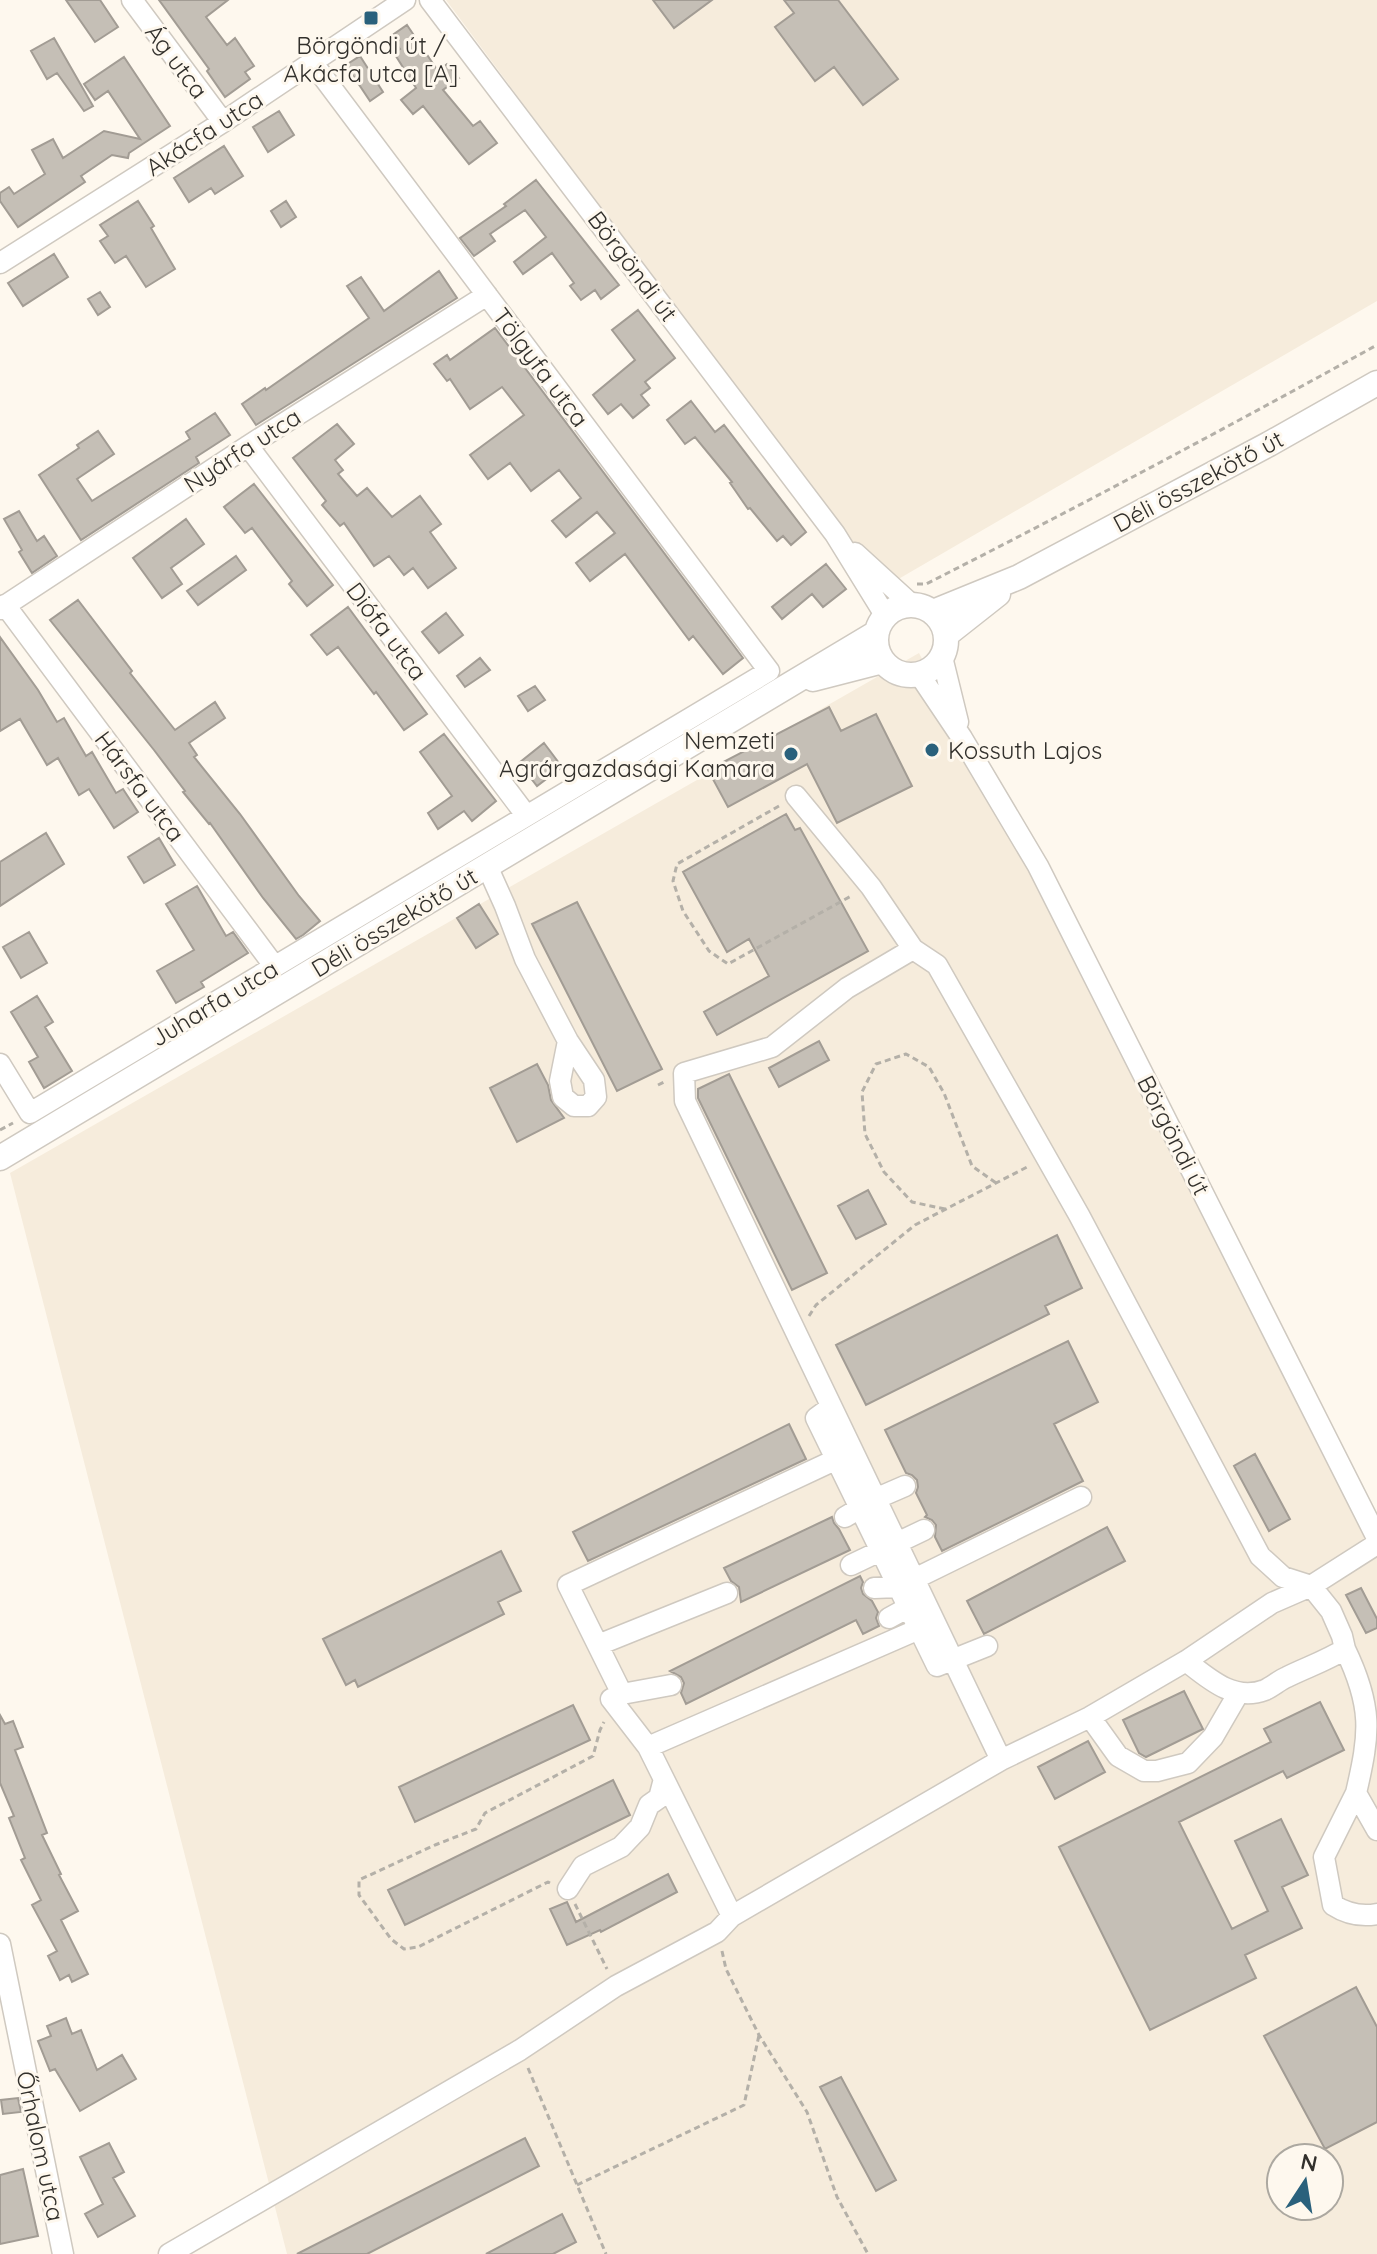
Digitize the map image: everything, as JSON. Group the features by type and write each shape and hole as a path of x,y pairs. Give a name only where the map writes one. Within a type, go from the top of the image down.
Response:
{"main road":[{"name":"Déli összekötő út","path":"923,608 1019,577 1377,383"},
{"name":"Déli összekötő út","path":"944,646 1019,577"},
{"path":"898,607 923,608 944,626 944,646 929,671 899,673 883,661 876,648 881,624 898,607"},
{"name":"Déli összekötő út","path":"0,1158 487,866 778,678 881,624"},
{"name":"Déli összekötő út","path":"778,678 883,661"}],"street":[{"name":"Ág utca","path":"132,0 223,122"},
{"name":"Akácfa utca","path":"0,263 223,122 405,0"},
{"name":"Börgöndi út","path":"430,0 835,534 890,587 923,608"},
{"name":"Tölgyfa utca","path":"312,62 778,678"},
{"name":"Nyárfa utca","path":"2,607 487,295"},
{"name":"Diófa utca","path":"248,446 526,815"},
{"name":"Börgöndi út","path":"835,534 881,624"},
{"name":"Hársfa utca","path":"2,607 275,967"},
{"name":"Börgöndi út","path":"944,646 962,738"},
{"name":"Börgöndi út","path":"919,674 962,738 1038,866 1377,1538"},
{"name":"Juharfa utca","path":"0,1064 30,1113 526,815 778,678"},
{"path":"796,796 871,887 913,949 937,965 1046,1157 1260,1556 1283,1577 1311,1586 1331,1611 1359,1678 1368,1713 1365,1755 1356,1793 1324,1857 1333,1905 1342,1911 1364,1916 1377,1914"},
{"path":"487,866 525,959 568,1041"},
{"path":"913,949 847,988 772,1047 684,1073 685,1101 831,1407 860,1508 889,1547 926,1624 954,1660 1001,1760"},
{"path":"732,1916 648,1747 617,1697 598,1645 568,1585 844,1454"},
{"path":"860,1508 905,1486"},
{"path":"874,1588 906,1583 1081,1497"},
{"path":"851,1565 924,1530"},
{"path":"170,2253 520,2050 616,1986 717,1932 732,1916 1001,1760 1090,1717 1186,1661 1272,1603 1311,1586 1377,1544"},
{"path":"598,1645 727,1593"},
{"path":"889,1618 916,1603"},
{"path":"648,1747 926,1624"},
{"path":"954,1660 987,1646"},
{"path":"1186,1661 1216,1684 1238,1694 1264,1690 1345,1649"},
{"path":"617,1697 671,1685"},
{"path":"1090,1717 1118,1756 1144,1771 1157,1771 1188,1763 1213,1737 1238,1694"},
{"path":"568,1889 583,1866 621,1847 640,1827 649,1805 659,1798 664,1779"},
{"path":"1356,1793 1377,1830"},
{"name":"Őrhalom utca","path":"0,1944 63,2254"}],"path":[{"path":"890,587 900,581 926,584 1377,345"},
{"path":"796,796 677,864 673,881 683,911 709,951 728,964 871,887"},
{"path":"945,1209 912,1202 884,1172 865,1134 862,1092 876,1064 906,1054 929,1067 944,1093 972,1166 996,1183"},
{"path":"796,1335 816,1305 915,1225 1046,1157"},
{"path":"616,1986 568,1889 548,1882 418,1947 404,1949 391,1939 359,1895 359,1880 476,1829 485,1813 593,1756 600,1730 617,1697"},
{"path":"717,1932 726,1969 759,2035 807,2112 837,2197 868,2254"},
{"path":"577,2185 744,2105 759,2035"},
{"path":"520,2050 606,2254"}],"shaded area":[{"path":"446,0 1377,0 1377,301 883,588"},
{"path":"919,653 1377,1549 1377,2254 287,2254 10,1173"}],"building":[{"path":"66,0 100,0 118,27 95,42"},
{"path":"159,0 228,0 206,17 227,45 235,38 254,66 245,72 250,79 225,97 207,71 209,69"},
{"path":"653,0 712,0 674,28"},
{"path":"784,0 838,0 898,79 863,105 834,67 815,81 775,27 794,13"},
{"path":"407,25 438,71 447,64 459,78 443,90 473,126 480,121 497,143 469,164 423,106 413,114 401,100 416,88 394,53 400,49 391,36"},
{"path":"54,38 93,106 84,111 57,73 47,79 31,51"},
{"path":"360,56 383,92 370,101 346,65"},
{"path":"124,57 170,126 129,153 128,158 112,155 81,176 85,182 18,227 0,201 0,193 9,187 14,194 45,174 32,150 53,139 63,158 104,131 140,139 108,91 95,100 84,84"},
{"path":"279,111 294,135 268,152 253,127"},
{"path":"224,146 243,176 215,194 211,188 189,202 174,178"},
{"path":"536,180 619,285 601,299 595,290 581,300 570,286 574,283 552,253 523,274 514,262 546,237 525,210 490,234 495,241 474,256 460,238 506,206 504,204"},
{"path":"138,201 175,269 146,287 126,256 115,263 100,241 108,236 100,225"},
{"path":"286,201 296,217 281,227 271,211"},
{"path":"54,254 68,277 23,306 8,283"},
{"path":"439,271 457,298 256,425 242,404 369,318 347,286 361,277 384,311"},
{"path":"100,292 110,307 98,315 88,299"},
{"path":"638,310 675,358 645,382 650,388 641,395 649,405 633,418 621,404 608,414 593,395 635,360 612,330"},
{"path":"495,328 743,658 723,674 693,636 689,640 625,554 590,581 576,563 615,533 597,512 566,537 552,521 581,498 559,470 531,491 510,463 488,479 470,455 524,415 502,387 470,409 450,379 447,381 434,364 447,355 450,360"},
{"path":"691,401 715,432 724,425 806,532 791,545 783,536 777,541 748,509 732,482 695,437 685,444 667,420"},
{"path":"215,413 230,435 196,457 199,463 81,540 39,475 98,431 114,454 77,479 92,501 190,439 186,432"},
{"path":"337,424 354,444 335,460 343,470 338,474 357,496 367,488 392,517 420,496 441,524 430,532 456,568 428,588 413,568 404,575 389,556 374,566 344,523 340,526 322,505 326,501 293,458"},
{"path":"254,484 333,585 307,606 252,528 245,533 224,507"},
{"path":"19,511 37,541 44,536 57,556 32,573 4,519"},
{"path":"186,519 204,544 171,568 182,584 162,598 133,558"},
{"path":"236,556 246,570 198,605 187,591"},
{"path":"826,564 846,589 823,607 812,594 782,619 772,607"},
{"path":"78,600 175,730 215,702 225,718 189,743 197,755 194,757 320,921 303,935 296,939 263,898 210,823 50,620"},
{"path":"348,607 427,714 404,730 338,647 327,655 311,635"},
{"path":"446,613 463,635 439,653 422,632"},
{"path":"0,637 57,722 64,718 86,756 92,752 116,793 123,789 138,812 114,828 89,789 79,795 58,758 47,765 20,719 0,731"},
{"path":"480,658 490,670 465,687 457,676"},
{"path":"535,686 545,700 528,711 518,696"},
{"path":"829,707 841,731 876,714 912,786 837,823 807,764 728,807 708,770"},
{"path":"444,734 496,801 472,821 464,811 438,829 428,813 452,796 420,752"},
{"path":"544,743 562,767 537,786 519,763"},
{"path":"786,814 795,830 800,828 868,951 717,1035 704,1012 769,976 749,939 727,952 683,872"},
{"path":"46,833 64,864 0,906 0,862"},
{"path":"159,838 175,865 144,883 128,857"},
{"path":"197,886 226,936 233,932 248,953 201,982 204,987 176,1003 157,971 194,950 166,904"},
{"path":"577,902 662,1069 617,1091 532,924"},
{"path":"479,904 498,934 476,948 457,918"},
{"path":"29,932 47,963 21,978 3,947"},
{"path":"37,996 53,1022 45,1027 72,1071 44,1088 29,1062 38,1057 11,1012"},
{"path":"819,1041 829,1060 779,1087 769,1068"},
{"path":"537,1064 548,1085 551,1100 564,1118 517,1142 490,1088"},
{"path":"729,1074 827,1273 792,1290 698,1098 698,1089"},
{"path":"868,1190 886,1224 856,1239 838,1206"},
{"path":"1057,1235 1082,1288 1045,1306 1049,1314 866,1405 836,1345"},
{"path":"1068,1341 1098,1402 1054,1424 1083,1481 942,1551 935,1537 936,1525 925,1517 927,1515 916,1493 917,1480 906,1473 885,1430"},
{"path":"789,1424 806,1459 588,1561 573,1532"},
{"path":"1255,1454 1290,1519 1269,1531 1234,1466"},
{"path":"832,1517 850,1550 741,1602 739,1587 731,1581 724,1568"},
{"path":"1107,1527 1125,1561 984,1634 967,1601"},
{"path":"501,1551 521,1591 498,1602 504,1614 358,1687 355,1680 346,1685 323,1639"},
{"path":"860,1576 863,1594 872,1601 878,1612 876,1618 879,1626 863,1634 856,1620 686,1704 681,1693 684,1683 681,1677 670,1671"},
{"path":"1361,1588 1377,1619 1377,1628 1366,1633 1346,1595"},
{"path":"1184,1691 1203,1729 1146,1757 1139,1753 1123,1720"},
{"path":"1320,1702 1344,1750 1287,1778 1283,1771 1179,1822 1232,1929 1268,1911 1235,1841 1281,1819 1308,1875 1282,1887 1302,1928 1245,1955 1256,1978 1150,2030 1059,1847 1271,1742 1264,1729"},
{"path":"573,1705 590,1740 415,1822 399,1787"},
{"path":"0,1715 5,1724 13,1721 23,1747 15,1750 47,1833 42,1835 78,1911 61,1920 88,1974 72,1982 69,1975 60,1980 48,1956 57,1951 32,1905 41,1900 21,1860 25,1858 9,1818 14,1816 0,1783"},
{"path":"1088,1741 1105,1772 1055,1799 1038,1767"},
{"path":"613,1780 630,1815 405,1925 388,1890"},
{"path":"668,1874 677,1892 601,1932 567,1945 550,1909 567,1902 576,1922"},
{"path":"1356,1987 1377,2027 1377,2122 1338,2142 1321,2142 1264,2036"},
{"path":"66,2018 72,2034 81,2030 97,2070 122,2055 136,2079 80,2111 55,2069 50,2071 38,2041 51,2036 47,2026"},
{"path":"841,2077 896,2180 876,2191 820,2087"},
{"path":"18,2098 21,2112 3,2114 1,2100"},
{"path":"525,2138 539,2166 367,2254 297,2254"},
{"path":"109,2143 124,2172 113,2178 135,2216 98,2237 85,2214 103,2204 80,2157"},
{"path":"23,2169 38,2236 0,2244 0,2175"},
{"path":"562,2214 576,2242 553,2254 486,2254"}],"place":[{"name":"Börgöndi út / Akácfa utca [A]","path":"371,18"},
{"name":"Kossuth Lajos","path":"932,750"},
{"name":"Nemzeti Agrárgazdasági Kamara","path":"791,754"}]}
